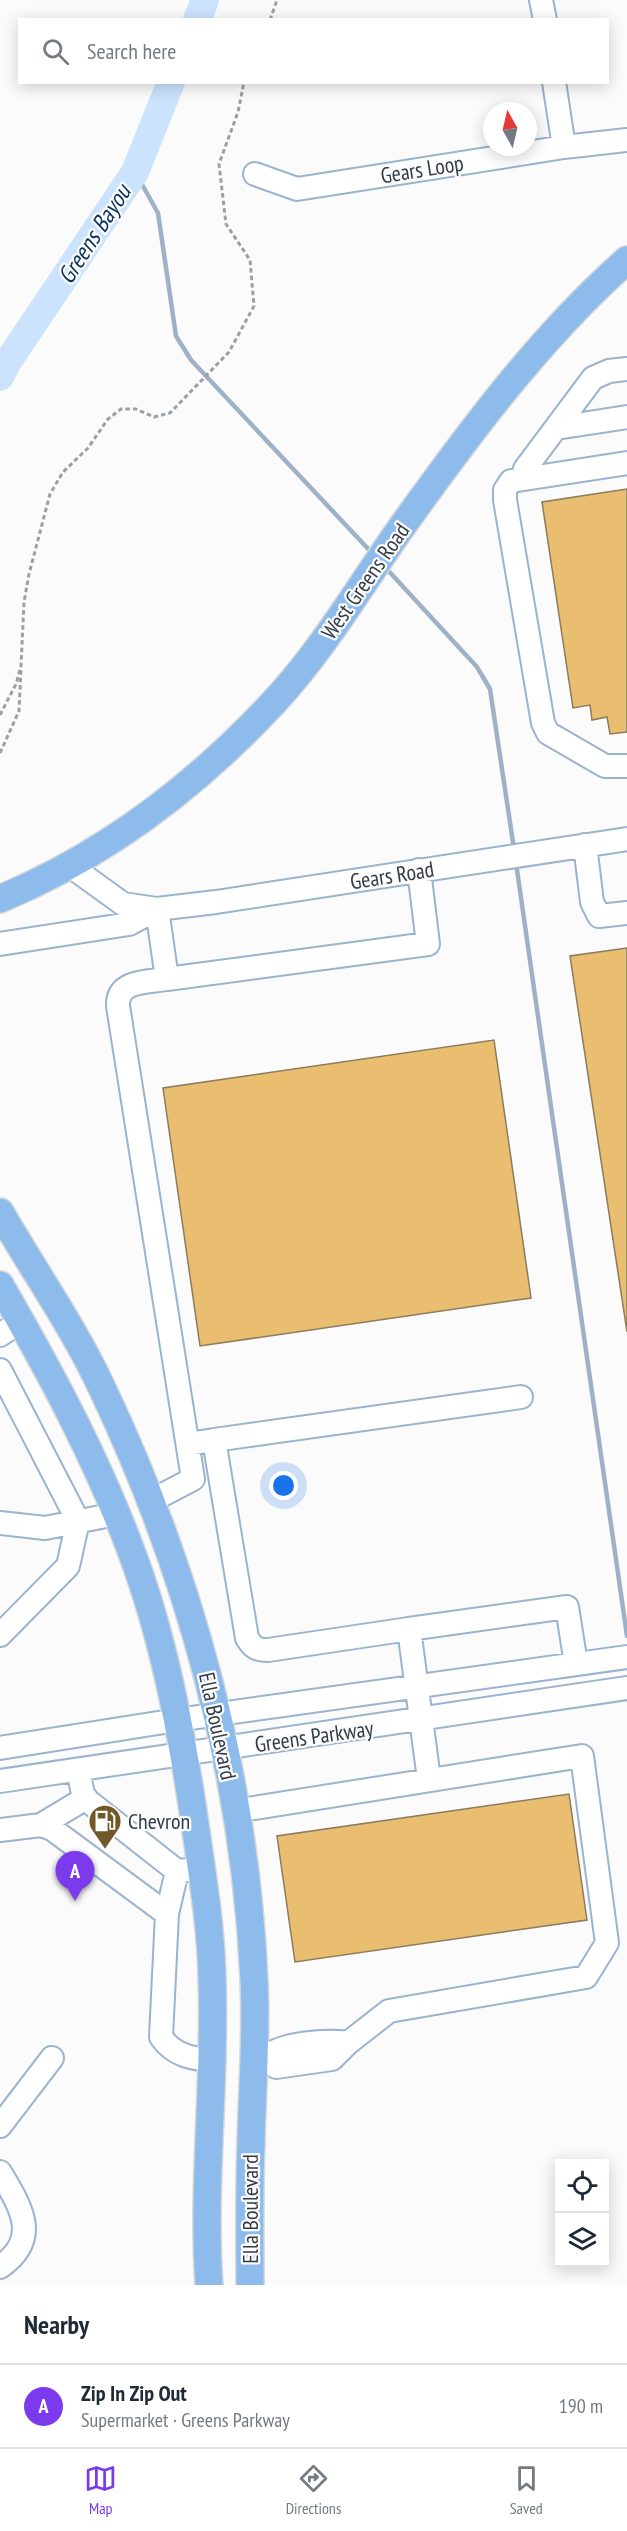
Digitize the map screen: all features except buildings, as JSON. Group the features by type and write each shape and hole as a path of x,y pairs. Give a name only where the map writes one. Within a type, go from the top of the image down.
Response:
{"main road":[{"name":"West Greens Road","path":"69,865 127,831 185,787 276,700 333,630 401,529 519,372 577,308 627,260"},
{"path":"0,898 39,882 69,865"},
{"name":"Ella Boulevard","path":"0,1212 55,1301 102,1387 151,1502 201,1646 218,1714 235,1811 249,1918 260,2058 250,2143 250,2285"},
{"name":"Ella Boulevard","path":"0,1285 10,1328 66,1407 116,1514 137,1567 156,1628 185,1755 189,1870 212,1975 214,2060 208,2191 209,2285"},
{"path":"10,1328 55,1301"},
{"path":"116,1514 151,1502"},
{"path":"214,2060 260,2058"}],"street":[{"path":"542,0 544,18"},
{"path":"554,84 564,147"},
{"name":"Gears Loop","path":"255,174 297,189 564,147 627,140"},
{"path":"522,479 525,469 593,378 609,371 627,369"},
{"path":"556,428 627,417"},
{"path":"627,463 511,481 505,490 543,723 548,733 605,766 627,765"},
{"name":"Gears Road","path":"69,865 123,904 157,909 627,839"},
{"path":"585,845 592,902 598,916 627,913"},
{"path":"151,1502 193,1479 118,997 122,989 130,985 428,944 419,870"},
{"path":"157,909 167,979"},
{"name":"Gears Road","path":"0,944 129,924 157,909"},
{"path":"0,1370 78,1521 68,1566 0,1635"},
{"path":"188,1444 521,1397"},
{"path":"214,1440 247,1638 258,1650 567,1607 576,1664"},
{"path":"0,1523 45,1528 116,1514"},
{"path":"409,1629 429,1779"},
{"name":"Greens Parkway","path":"0,1748 218,1714 616,1658"},
{"name":"Greens Parkway","path":"0,1781 225,1750 620,1690"},
{"path":"235,1811 582,1756 607,1943 586,1977 388,2011 332,2059 276,2067 260,2058"},
{"path":"78,1770 86,1797 112,1822 189,1870 167,1914 161,2037 167,2046 179,2054 193,2059 214,2060"},
{"path":"0,1830 41,1825 86,1797"},
{"path":"41,1825 52,1829 167,1914"},
{"path":"0,2126 52,2058"},
{"path":"0,2172 23,2215 25,2231 14,2256 0,2267"}],"path":[{"path":"271,18 277,0"},
{"path":"0,753 19,711 24,602 50,494 63,472 88,448 108,419 121,409 136,409 154,417 170,413 229,352 254,306 250,260 226,224 219,164 238,112 244,84"},
{"path":"0,715 16,684 21,666"}],"waterway":[{"name":"Greens Bayou","path":"198,18 205,0"},
{"name":"Greens Bayou","path":"0,377 7,363 135,172 170,84"},
{"path":"135,172 158,213 176,336 191,360 372,553"},
{"path":"384,566 477,667 490,689 514,849"},
{"path":"516,863 627,1636"}],"place":[{"name":"Chevron","path":"105,1850"},
{"name":"Zip In Zip Out","path":"75,1901"}]}
